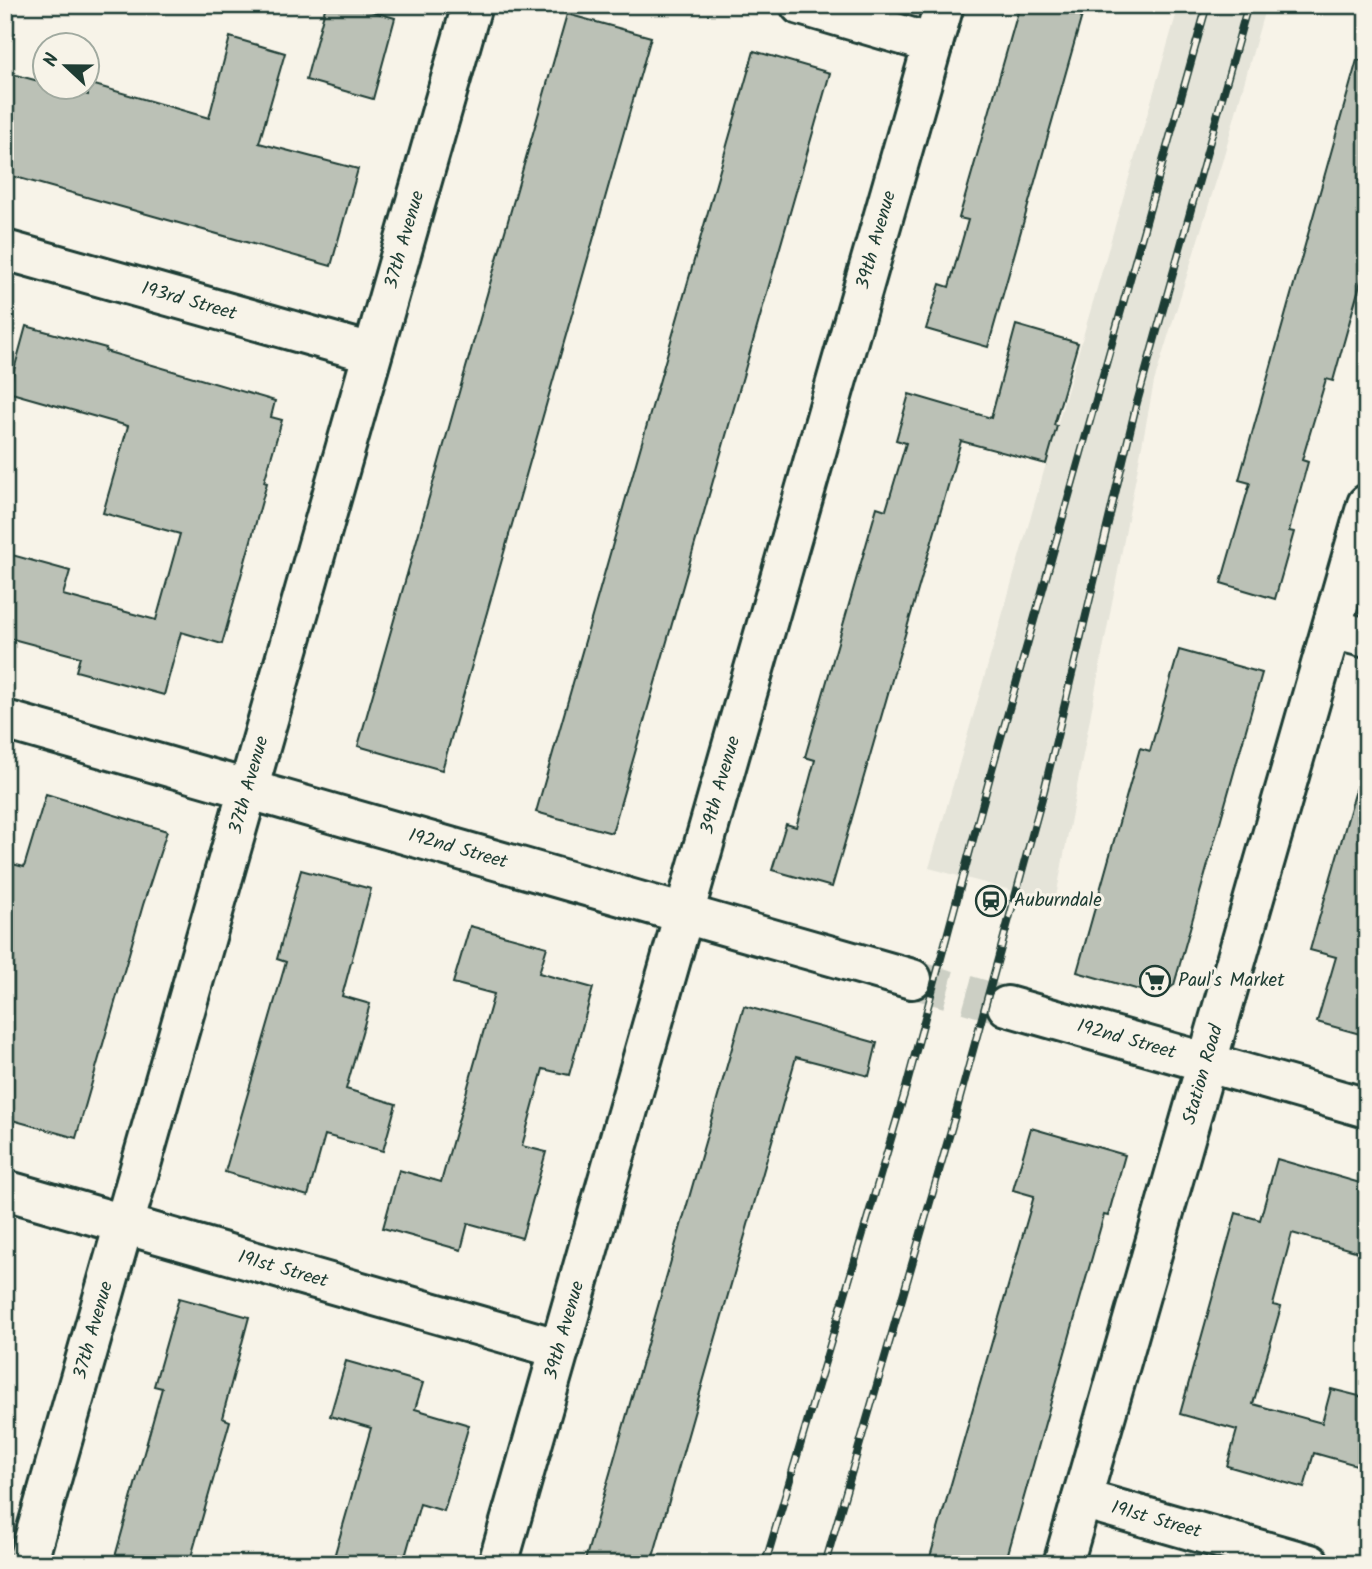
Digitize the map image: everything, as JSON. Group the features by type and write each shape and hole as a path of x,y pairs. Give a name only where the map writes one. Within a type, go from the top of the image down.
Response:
{"street":[{"name":"37th Avenue","path":"27,1564 472,5"},
{"path":"800,5 933,44"},
{"name":"39th Avenue","path":"498,1564 944,5"},
{"name":"193rd Street","path":"5,250 372,354"},
{"name":"Station Road","path":"1063,1564 1207,1063 1350,634 1367,505"},
{"name":"192nd Street","path":"5,720 912,979"},
{"name":"192nd Street","path":"1007,1006 1367,1108"},
{"name":"191st Street","path":"5,1190 560,1349"},
{"name":"191st Street","path":"1082,1499 1310,1564"}],"shaded area":[{"path":"1179,5 1266,5 1222,162 1154,382 1055,902 929,868"}],"building":[{"path":"326,5 350,5 395,18 373,99 306,80"},
{"path":"1020,5 1085,5 988,347 926,329 940,284 949,287 968,220 959,218"},
{"path":"567,14 651,37 442,770 358,746"},
{"path":"230,37 285,53 259,143 358,169 331,266 5,174 5,72 32,79 32,102 102,102 102,87 209,118"},
{"path":"754,51 830,73 612,833 536,812"},
{"path":"1357,60 1367,61 1367,259 1333,381 1326,379 1302,460 1308,462 1289,531 1294,532 1275,599 1221,583 1250,483 1239,480"},
{"path":"1016,325 1078,343 1054,425 1057,426 1046,464 961,441 832,887 772,870 786,824 796,827 806,793 815,760 805,757 877,507 886,510 906,443 896,440 909,394 991,418"},
{"path":"26,326 275,401 271,417 282,420 222,644 181,632 164,695 76,671 80,657 5,637 5,553 70,571 63,595 156,620 180,534 103,513 128,426 8,392"},
{"path":"1179,650 1262,673 1174,985 1160,996 1077,972 1140,748 1150,751"},
{"path":"1358,783 1367,785 1367,1036 1317,1022 1336,957 1310,950"},
{"path":"46,794 167,831 76,1138 5,1118 5,862 24,867"},
{"path":"301,870 371,889 342,996 370,1004 346,1089 396,1104 383,1151 325,1135 308,1196 225,1172 286,962 277,959"},
{"path":"470,926 547,947 539,973 593,988 569,1075 543,1069 522,1146 546,1152 522,1238 468,1223 461,1250 383,1228 399,1170 441,1182 494,994 453,983"},
{"path":"744,1006 877,1043 869,1076 796,1057 651,1564 584,1564"},
{"path":"1031,1128 1125,1155 1108,1216 1104,1215 1005,1564 928,1564 1034,1196 1013,1190"},
{"path":"1277,1159 1367,1185 1367,1236 1362,1253 1292,1233 1273,1305 1281,1307 1253,1404 1322,1423 1331,1389 1367,1398 1367,1468 1314,1453 1304,1488 1227,1466 1237,1430 1180,1414 1236,1213 1260,1220"},
{"path":"179,1298 249,1317 222,1418 230,1421 189,1564 113,1564 162,1388 154,1386"},
{"path":"346,1361 423,1383 415,1409 469,1425 444,1511 420,1504 403,1564 332,1564 371,1428 330,1416"}],"tunnel":[{"path":"912,979 1007,1006"}],"railway":[{"path":"765,1564 904,1095 991,773 1207,5"},
{"path":"825,1564 955,1116 1044,791 1136,406 1248,5"}],"place":[{"name":"Auburndale","path":"991,901"},
{"name":"Paul's Market","path":"1155,981"}]}
